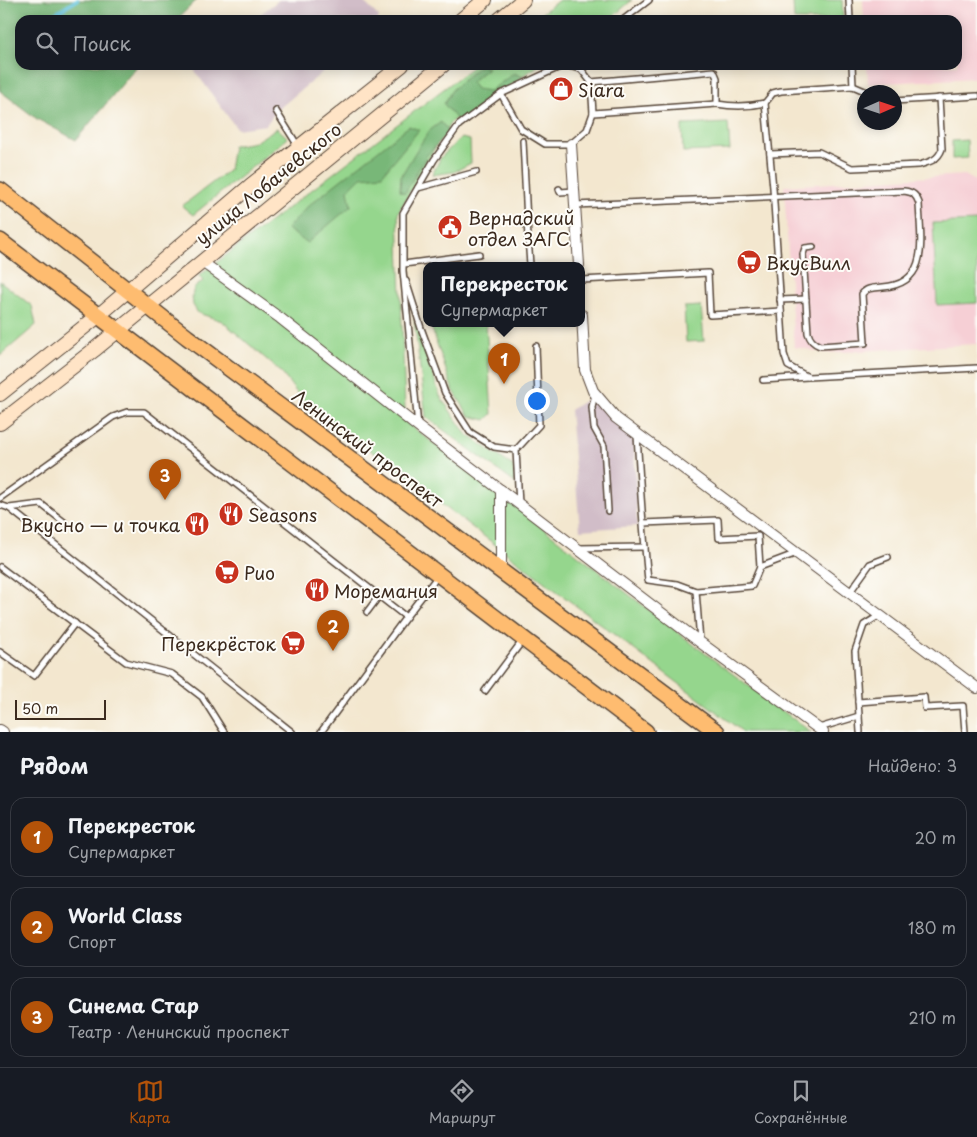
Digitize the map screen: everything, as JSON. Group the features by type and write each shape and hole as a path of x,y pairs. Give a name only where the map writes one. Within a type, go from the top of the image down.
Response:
{"main road":[{"path":"467,15 485,0"},
{"path":"505,15 523,0"},
{"name":"улица Лобачевского","path":"0,394 98,316 165,257 298,147 396,70"},
{"name":"улица Лобачевского","path":"0,423 202,262 437,70"},
{"name":"Ленинский проспект","path":"0,190 147,306 717,732"},
{"path":"0,241 646,732"}],"street":[{"path":"571,144 578,262"},
{"path":"202,262 280,318 418,427 701,643 820,730"},
{"path":"583,327 585,370 595,394 616,418 977,688"},
{"path":"502,490 502,570"}],"lane":[{"path":"630,15 649,0"},
{"path":"849,0 850,15"},
{"path":"418,427 403,271 403,214 434,160 459,125 501,94 553,70"},
{"path":"501,94 521,129 545,144 571,144 587,130 594,113 591,82 582,70"},
{"path":"852,70 853,86"},
{"path":"591,82 714,72 717,104"},
{"path":"808,377 788,366 784,354 774,196 765,104 773,93 781,91 853,86 857,88"},
{"path":"902,100 977,96"},
{"path":"770,154 818,152 852,168 919,166 939,156 942,149 939,98"},
{"path":"594,113 627,109 717,104 731,107 749,107 765,104"},
{"path":"276,111 298,147"},
{"path":"523,141 530,262"},
{"path":"418,188 476,172"},
{"path":"559,189 560,192 574,191"},
{"path":"575,205 904,190 911,191 916,195 919,203 920,255 917,269 908,280 895,286 872,288 864,291 862,294 865,343 820,346 810,339 808,333 803,250 813,247"},
{"path":"527,222 576,219"},
{"path":"404,264 479,254"},
{"path":"403,271 421,328 445,393 470,432 494,448 516,450"},
{"path":"585,280 708,273 710,315 781,311"},
{"path":"780,300 806,299"},
{"path":"520,504 516,450 539,424 536,346"},
{"path":"762,380 977,368"},
{"path":"595,394 592,408 594,428 604,446 608,511"},
{"path":"0,498 114,417 127,412 144,412 406,617"},
{"path":"637,435 644,547 648,580 677,584 696,591 752,586 760,567 758,536 719,538 718,520 643,523"},
{"path":"9,508 41,504 64,522"},
{"path":"0,505 9,508 292,732"},
{"path":"576,548 644,547"},
{"path":"760,567 797,553"},
{"path":"850,592 870,564 888,557"},
{"path":"0,566 126,662 172,674 202,697 224,732"},
{"path":"321,732 438,575"},
{"path":"696,591 701,643"},
{"path":"367,612 379,596"},
{"path":"860,732 855,651 864,625 880,615"},
{"path":"0,652 34,676 75,623"},
{"path":"485,691 523,640"},
{"path":"858,702 924,697 925,708 963,706 965,732"},
{"path":"820,730 859,716"}],"shaded area":[{"path":"279,0 362,0 377,15 260,15"},
{"path":"863,0 977,0 977,78 868,84 867,70 962,70 962,15 864,15"},
{"path":"194,70 325,70 276,111 266,125 237,129"},
{"path":"965,175 977,182 977,344 826,353 794,347 784,186"},
{"path":"592,396 634,441 637,526 580,530 570,410"}],"green space":[{"path":"0,0 197,0 181,15 15,15 15,70 134,70 76,140 37,119 0,91"},
{"path":"559,0 632,0 615,15 540,15"},
{"path":"793,0 842,0 843,15 794,15"},
{"path":"468,70 532,70 451,122 398,213 405,409 402,419 698,648 811,732 743,732 301,398 280,371 222,321 198,313 193,305 192,296 194,288 203,281 199,276"},
{"path":"474,70 486,70 471,82 476,89 490,91 514,73 523,77 459,122 444,104 452,90"},
{"path":"441,122 449,132 427,155 405,193 400,191 401,176 429,131"},
{"path":"728,123 730,150 683,152 682,125"},
{"path":"409,126 419,130 382,175 361,177 348,190 351,206 307,243 287,229 308,206"},
{"path":"277,128 288,138 193,215 182,206 229,170 233,146 255,142"},
{"path":"461,138 470,140 471,163 454,172 432,175 441,157"},
{"path":"967,140 968,158 952,159 952,141"},
{"path":"977,221 977,303 937,305 933,223"},
{"path":"0,281 32,306 36,325 0,356"},
{"path":"701,306 704,341 686,342 684,307"},
{"path":"414,319 440,396 466,434 513,466 515,483 426,417"},
{"path":"431,327 486,327 492,414 486,420 469,416 452,388"}],"waterway":[{"path":"53,15 77,0"}],"place":[{"name":"Siara","path":"561,89"},
{"name":"Вернадский отдел ЗАГС","path":"450,227"},
{"name":"ВкусВилл","path":"749,262"},
{"name":"Перекресток","path":"504,384"},
{"name":"Синема Стар","path":"165,500"},
{"name":"Seasons","path":"231,514"},
{"name":"Вкусно — и точка","path":"197,524"},
{"name":"Рио","path":"227,572"},
{"name":"Моремания","path":"317,590"},
{"name":"Перекрёсток","path":"293,643"},
{"name":"World Class","path":"333,651"}]}
